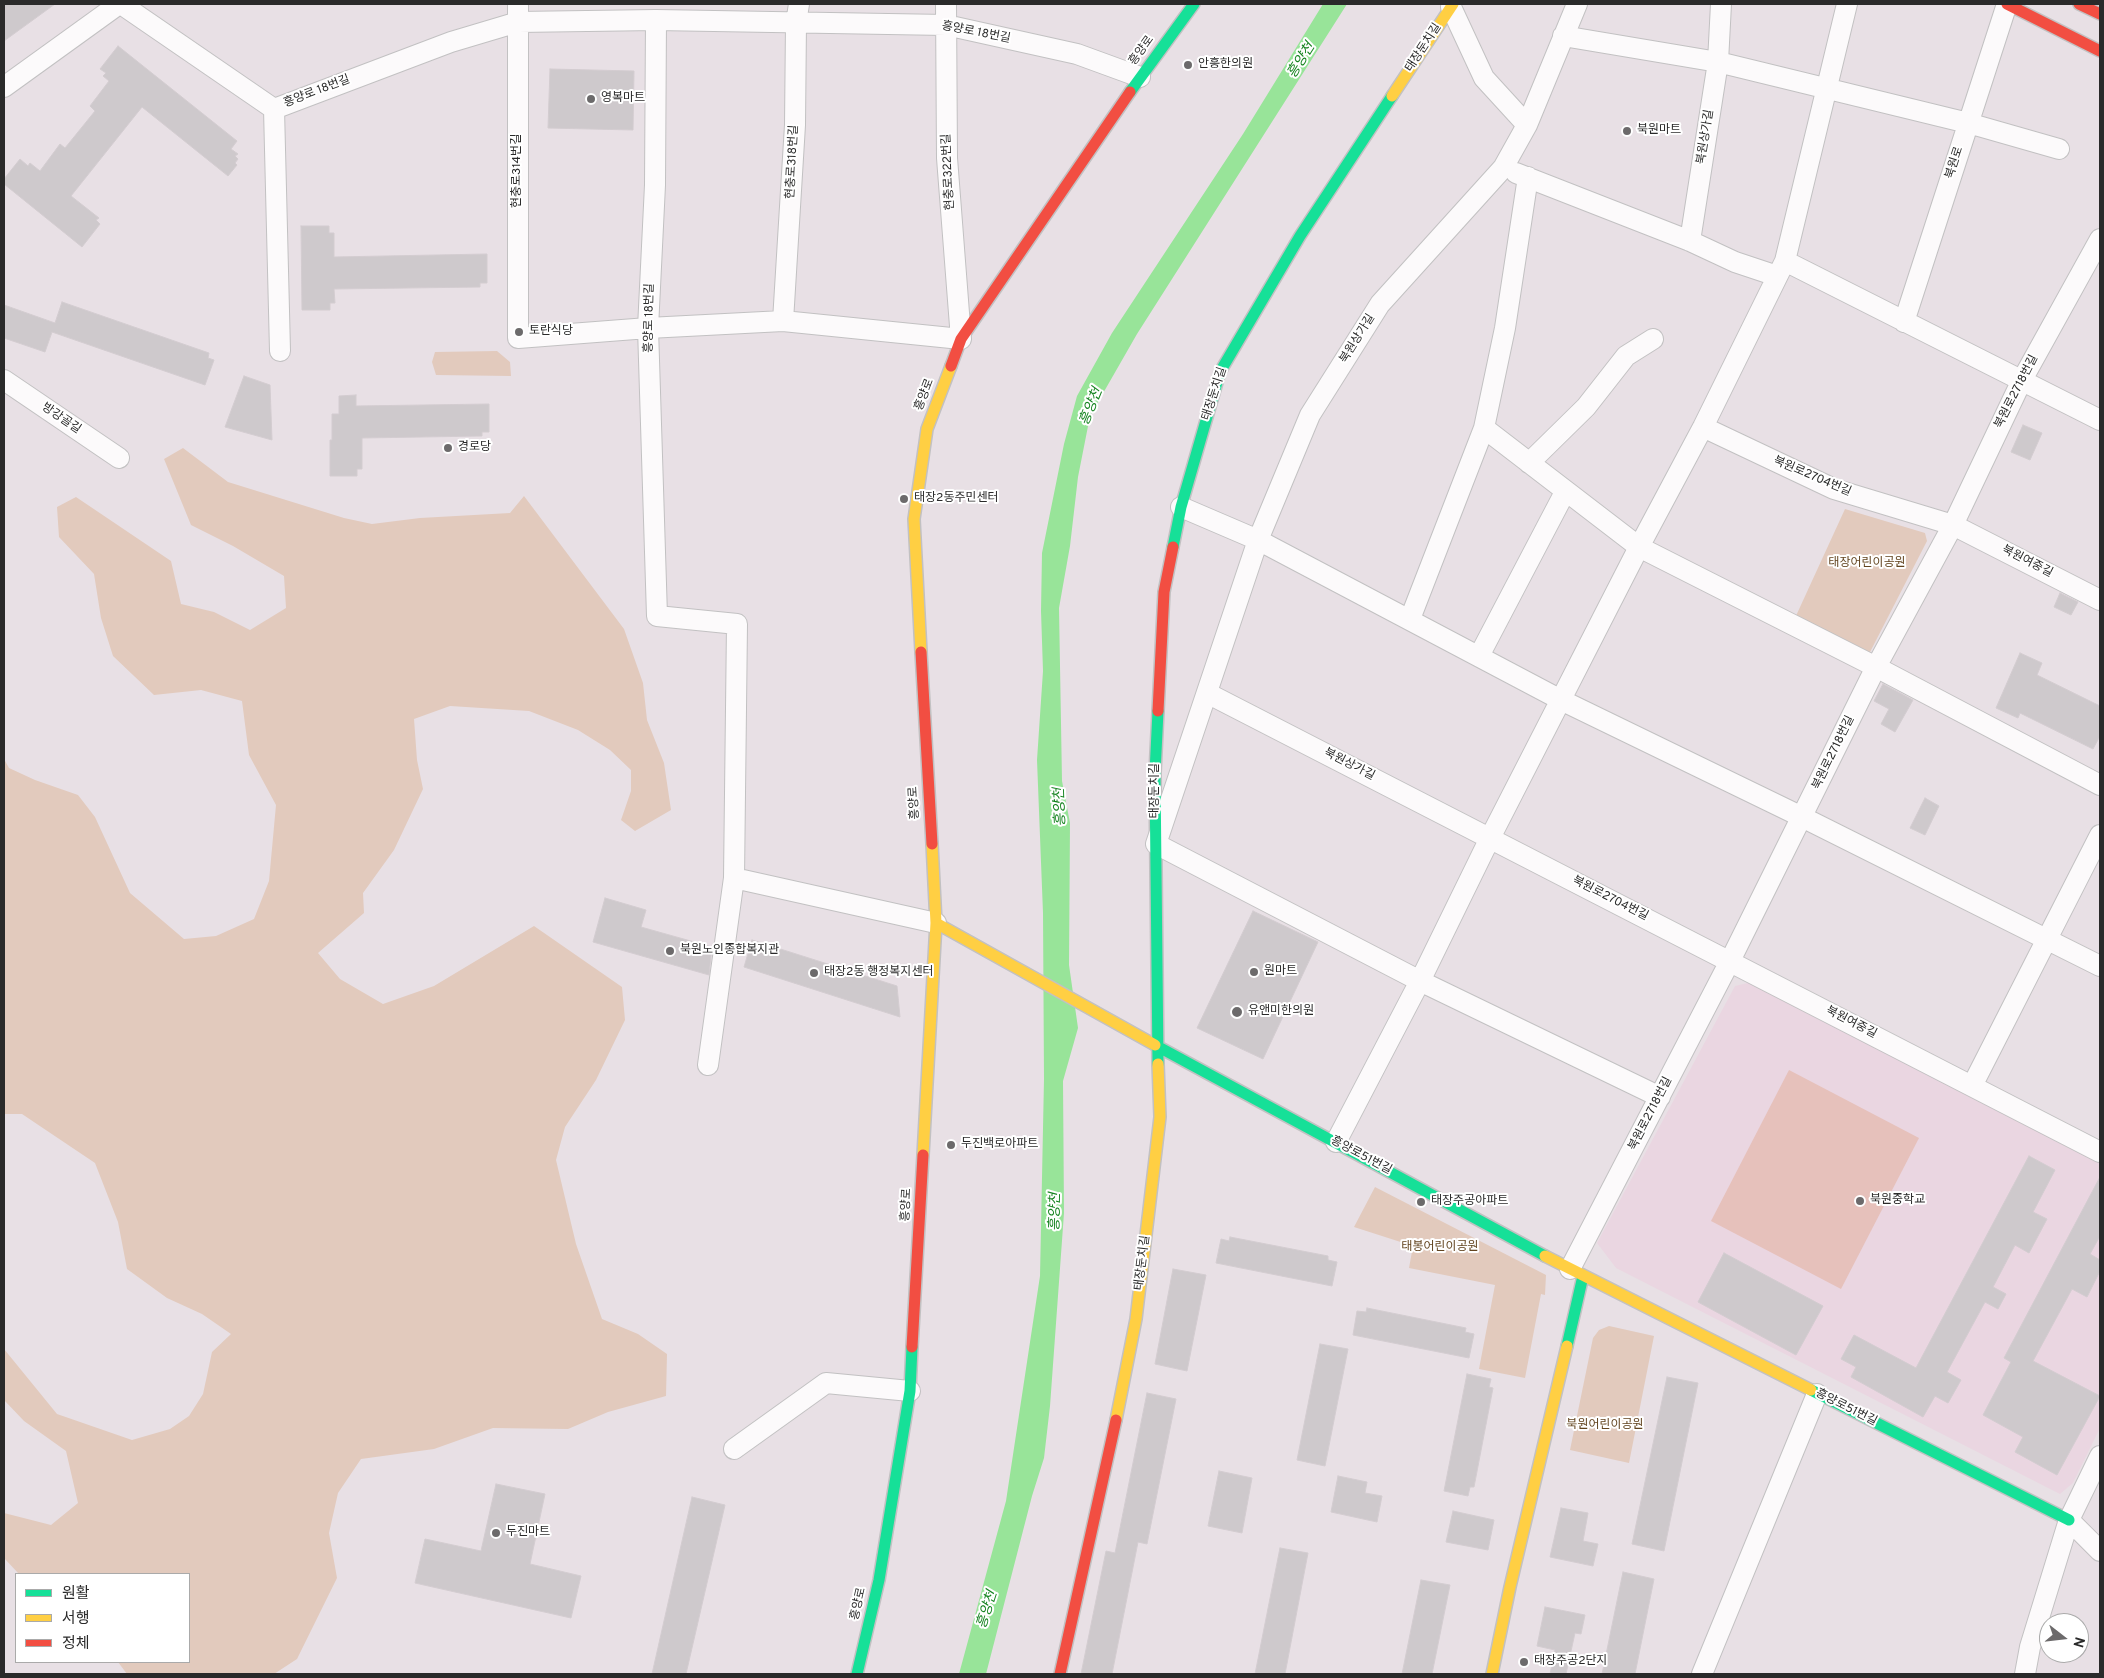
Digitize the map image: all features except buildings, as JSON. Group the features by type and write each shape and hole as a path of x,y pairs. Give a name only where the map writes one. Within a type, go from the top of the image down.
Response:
{"street":[{"name":"흥양로 18번길","path":"4,87 120,4 274,109 442,45 518,13 656,20 797,14 946,25 1077,54 1140,77"},
{"name":"현충로322번길","path":"946,4 947,158 961,339"},
{"name":"흥양로","path":"857,1674 879,1580 910,1390 936,923 914,519 927,429 961,339 1140,77 1194,4"},
{"name":"북원상가길","path":"1156,844 1258,540 1310,415 1380,304 1502,168 1528,125 1577,4"},
{"name":"북원상가길","path":"1690,241 1718,62 1721,4"},
{"path":"1336,1142 1420,981 1490,838 1639,547 1704,427 1781,268 1828,88 1847,4"},
{"name":"북원로","path":"1904,322 2007,4 2095,48"},
{"path":"2079,4 2100,14"},
{"path":"1452,6 1484,78 1528,125"},
{"name":"태장둔치길","path":"1060,1674 1119,1406 1136,1319 1160,1117 1157,1046 1155,773 1164,592 1181,507 1220,372 1300,236 1452,6"},
{"name":"현충로314번길","path":"518,13 518,338 648,328"},
{"name":"현충로318번길","path":"783,321 795,125 797,14"},
{"name":"흥양로 18번길","path":"656,20 656,186 648,328 658,616 736,624 734,878"},
{"path":"2095,48 2097,32"},
{"path":"1563,36 1718,62 1968,123 2059,149"},
{"path":"274,109 280,351"},
{"path":"1502,168 1690,241 1735,262 1781,268 1904,322 2100,420"},
{"path":"1410,619 1484,428 1505,328 1528,177"},
{"name":"북원로2718번길","path":"1577,1273 1660,1097 1730,961 1876,667 1953,525 2022,380 2100,239"},
{"path":"648,328 783,321 961,339"},
{"path":"1529,463 1586,407 1626,356 1653,339"},
{"name":"방강골길","path":"4,380 119,458"},
{"name":"북원로2704번길","path":"1704,427 1834,489 1953,525"},
{"path":"1484,428 1639,547 1876,667 2100,784"},
{"path":"1479,656 1565,492"},
{"path":"1181,507 1258,540 1561,700 2048,938 2100,966"},
{"name":"북원여중길","path":"1953,525 2100,600"},
{"name":"북원상가길","path":"1207,693 1490,838"},
{"path":"1972,1086 2100,836"},
{"name":"북원로2704번길","path":"1490,838 1730,961"},
{"path":"1156,844 1420,981 1660,1097"},
{"path":"708,1065 734,878 936,923"},
{"name":"흥양로51번길","path":"936,923 1157,1046 1577,1273 2069,1520 2100,1551"},
{"name":"북원여중길","path":"1730,961 2100,1152"},
{"path":"1492,1674 1577,1273"},
{"path":"734,1449 826,1383 910,1390"},
{"path":"1702,1674 1818,1394"},
{"path":"2025,1674 2030,1648 2069,1520 2100,1456"}],"shaded area":[{"name":"북원중학교","path":"1752,982 2100,1159 2100,1428 2073,1483 2060,1494 1616,1268 1597,1243 1735,986"},
{"path":"1789,1070 1919,1138 1841,1289 1711,1221"}],"green space":[{"path":"497,351 510,362 511,376 436,375 432,362 435,352"},
{"path":"183,448 228,482 344,518 372,524 420,518 510,513 524,496 624,629 643,683 647,720 664,763 671,810 635,831 621,820 631,791 631,770 610,750 578,730 529,711 450,706 414,719 417,760 423,789 394,850 363,893 364,913 318,953 340,979 383,1004 434,986 534,926 622,987 625,1020 596,1080 565,1127 556,1160 576,1244 602,1319 638,1334 667,1354 666,1396 608,1412 568,1429 493,1428 434,1449 361,1459 338,1493 329,1533 337,1578 297,1659 274,1674 127,1674 119,1663 190,1663 190,1573 18,1573 4,1558 4,1513 51,1525 78,1503 66,1451 24,1421 4,1400 4,1349 57,1414 132,1440 170,1429 189,1416 203,1394 212,1352 231,1334 202,1314 167,1298 127,1269 118,1222 95,1163 22,1114 4,1114 4,759 9,768 35,780 78,795 95,817 130,893 184,939 216,936 254,919 269,881 276,805 249,755 242,701 201,690 154,695 113,656 101,618 94,574 59,537 57,507 76,497 171,561 181,604 214,612 250,630 286,608 284,576 233,546 191,525 164,459"},
{"name":"태장어린이공원","path":"1845,509 1925,533 1927,541 1869,654 1795,618"},
{"name":"태봉어린이공원","path":"1375,1187 1546,1275 1545,1295 1541,1294 1525,1378 1479,1369 1495,1285 1409,1268 1413,1246 1354,1227"},
{"name":"북원어린이공원","path":"1609,1326 1654,1336 1629,1463 1570,1450 1593,1338 1599,1330"}],"water":[{"name":"흥양천","path":"1323,4 1347,4 1137,334 1090,416 1078,477 1070,546 1059,608 1062,781 1070,823 1069,965 1078,1028 1063,1081 1064,1213 1050,1406 1044,1458 1032,1496 986,1674 959,1674 1006,1501 1040,1276 1044,1079 1043,913 1037,760 1043,671 1042,553 1064,444 1077,396 1112,333 1243,134"}],"traffic: fast":[{"path":"1130,92 1194,4"},
{"path":"1173,547 1181,507 1220,372 1300,236 1392,96"},
{"path":"1158,711 1155,773 1158,1064"},
{"path":"1155,1045 1545,1256"},
{"path":"1567,1346 1583,1276"},
{"path":"857,1674 879,1580 910,1391 912,1347"},
{"path":"1811,1390 2069,1520"}],"traffic: slow":[{"path":"1392,96 1453,4"},
{"path":"921,652 914,519 927,429 951,366"},
{"path":"923,1155 936,923 932,844"},
{"path":"936,923 1155,1045"},
{"path":"1116,1420 1136,1319 1160,1117 1158,1064"},
{"path":"1545,1256 1811,1390"},
{"path":"1492,1674 1510,1587 1567,1346"}],"traffic: jam":[{"path":"2007,4 2100,51"},
{"path":"2079,4 2100,14"},
{"path":"951,366 961,339 1130,92"},
{"path":"1158,711 1164,592 1173,547"},
{"path":"921,652 932,844"},
{"path":"912,1347 923,1155"},
{"path":"1060,1674 1116,1420"}],"place":[{"name":"안흥한의원","path":"1188,65"},
{"name":"영복마트","path":"591,99"},
{"name":"북원마트","path":"1627,131"},
{"name":"토란식당","path":"519,332"},
{"name":"경로당","path":"448,448"},
{"name":"태장2동주민센터","path":"904,499"},
{"name":"북원노인종합복지관","path":"670,951"},
{"name":"원마트","path":"1254,972"},
{"name":"태장2동 행정복지센터","path":"814,973"},
{"name":"유앤미한의원","path":"1237,1012"},
{"name":"두진백로아파트","path":"951,1145"},
{"name":"북원중학교","path":"1860,1201"},
{"name":"태장주공아파트","path":"1421,1202"},
{"name":"두진마트","path":"496,1533"},
{"name":"태장주공2단지","path":"1524,1662"}]}
